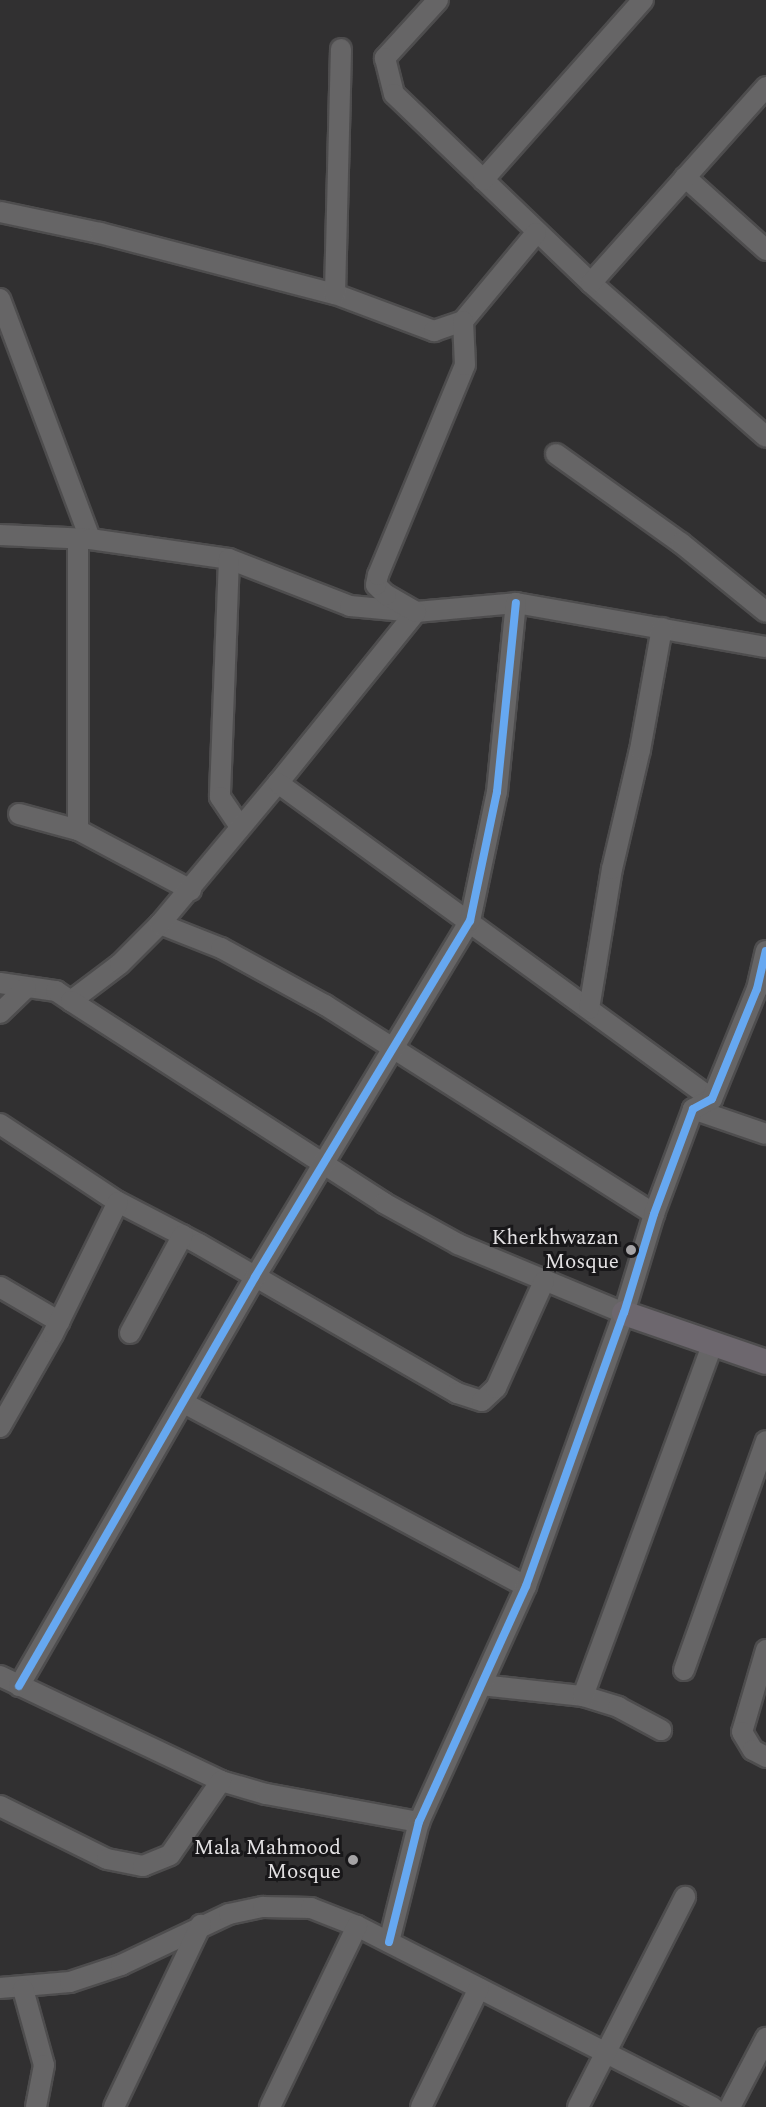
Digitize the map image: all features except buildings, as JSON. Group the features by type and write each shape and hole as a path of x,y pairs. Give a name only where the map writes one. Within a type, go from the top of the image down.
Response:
{"main road":[{"path":"624,1312 766,1362"}],"street":[{"path":"438,0 385,58 394,94 591,283 766,437"},
{"path":"483,180 643,0"},
{"path":"335,294 341,49"},
{"path":"591,283 766,87"},
{"path":"685,177 766,250"},
{"path":"0,212 100,233 335,294 434,331 463,321 536,232"},
{"path":"0,299 84,540 78,830"},
{"path":"416,612 386,595 376,585 378,574 465,365 463,321"},
{"path":"556,454 681,543 766,612"},
{"path":"0,535 84,540 229,558 350,606 416,612 516,603 766,647"},
{"path":"229,558 220,797 240,827"},
{"path":"19,1686 255,1277 470,921 497,792 516,603"},
{"path":"71,1001 120,964 191,890 416,612"},
{"path":"590,1009 612,869 640,750 662,627"},
{"path":"278,783 712,1099"},
{"path":"20,814 78,830 191,890"},
{"path":"160,924 232,954 325,1005 654,1214"},
{"path":"389,1942 419,1822 526,1586 624,1312 654,1214 693,1109 712,1099 762,990 766,951"},
{"path":"0,983 56,991 384,1203 449,1239 544,1281 624,1312"},
{"path":"0,1013 26,988"},
{"path":"693,1109 766,1134"},
{"path":"0,1124 118,1202 183,1236 457,1393 482,1401 495,1388 544,1281"},
{"path":"0,1427 60,1322 118,1202"},
{"path":"130,1333 183,1236"},
{"path":"0,1287 60,1322"},
{"path":"583,1696 713,1343"},
{"path":"184,1403 526,1586"},
{"path":"684,1670 766,1441"},
{"path":"766,1650 742,1732 753,1750 766,1757"},
{"path":"0,1676 221,1781 266,1794 419,1822"},
{"path":"481,1685 583,1696 618,1707 660,1730"},
{"path":"0,1806 107,1859 143,1866 170,1855 221,1781"},
{"path":"578,2107 685,1897"},
{"path":"0,1988 23,1989 70,1982 121,1965 201,1925 229,1914 262,1907 311,1908 357,1926 713,2107"},
{"path":"114,2107 201,1925"},
{"path":"270,2107 357,1926"},
{"path":"421,2107 480,1988"},
{"path":"23,1989 44,2065 36,2107"},
{"path":"730,2107 766,2038"}],"cycle path":[{"path":"19,1686 255,1277 470,921 497,792 516,603"},
{"path":"389,1942 419,1822 526,1586 624,1313 654,1214 693,1109 712,1099 757,989 766,951"}],"place":[{"name":"Kherkhwazan Mosque","path":"631,1250"},
{"name":"Mala Mahmood Mosque","path":"353,1860"}]}
